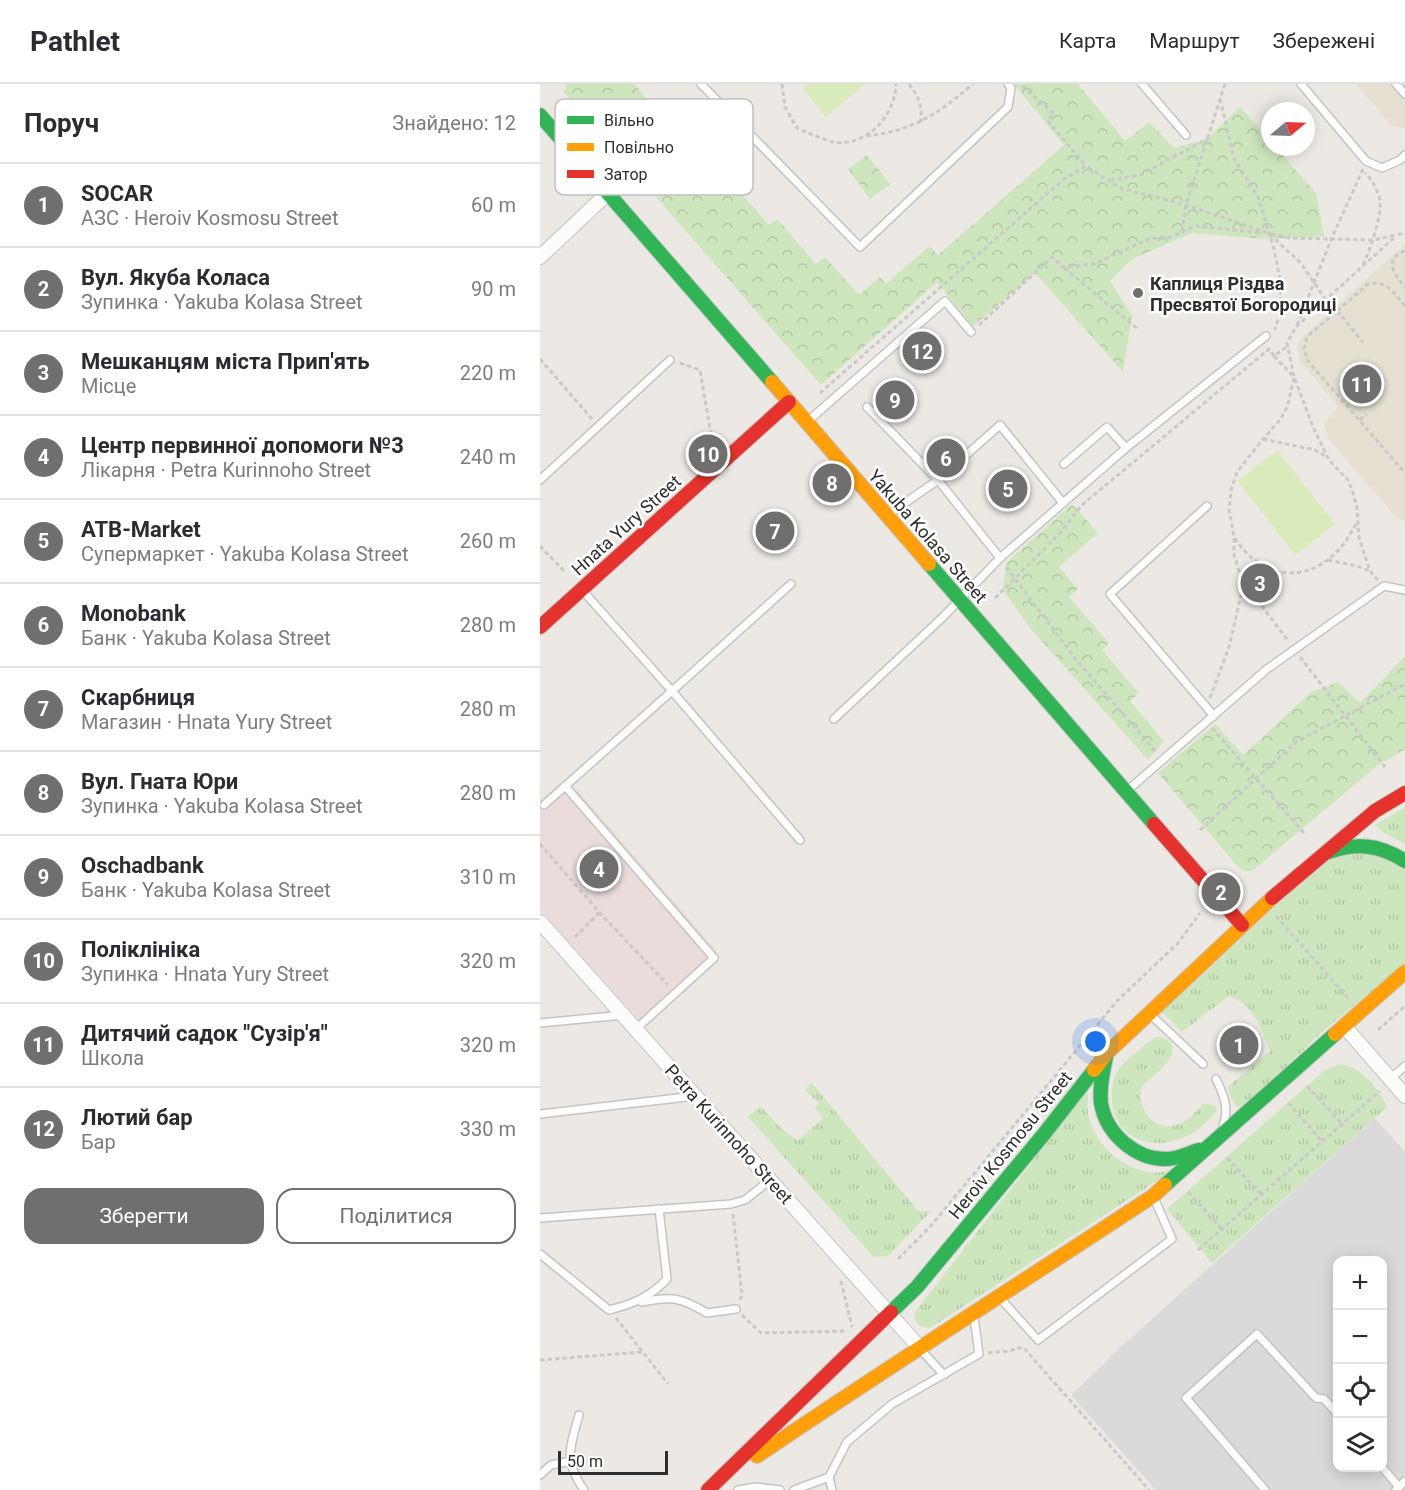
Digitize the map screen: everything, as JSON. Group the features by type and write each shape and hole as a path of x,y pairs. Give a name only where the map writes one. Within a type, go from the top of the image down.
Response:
{"main road":[{"name":"Yakuba Kolasa Street","path":"541,119 555,134"},
{"name":"Yakuba Kolasa Street","path":"610,195 1242,925"},
{"name":"Hnata Yury Street","path":"540,627 789,402"},
{"name":"Heroiv Kosmosu Street","path":"710,1489 890,1315 940,1260 1044,1134 1106,1054 1242,925 1376,811 1405,793"},
{"path":"1324,854 1338,848 1368,845 1382,848 1405,861"},
{"name":"Heroiv Kosmosu Street","path":"710,1489 919,1347 974,1314 1153,1196 1405,972"},
{"path":"1106,1054 1101,1084 1102,1107 1110,1128 1127,1146 1145,1156 1168,1159 1190,1154 1214,1143"}],"street":[{"path":"540,257 606,195"},
{"name":"Petra Kurinnoho Street","path":"542,928 636,1029 919,1347"},
{"path":"1344,1026 1405,1096"}],"lane":[{"path":"701,84 716,99"},
{"path":"753,137 860,247 1008,107 1011,88 1008,84"},
{"path":"1142,84 1186,135"},
{"path":"1301,84 1366,161 1382,168 1400,160 1405,155"},
{"path":"1396,84 1405,94"},
{"path":"806,422 945,301 971,332"},
{"path":"834,719 960,600 1000,558 1126,448 1266,336"},
{"path":"540,480 670,360"},
{"path":"867,407 939,480 1000,558"},
{"path":"887,516 939,480 1000,424 1064,503"},
{"path":"1064,464 1107,427 1126,448"},
{"path":"1207,506 1110,594 1214,716"},
{"path":"544,805 791,584"},
{"path":"1126,792 1267,669 1294,649 1384,586 1405,590"},
{"path":"582,590 800,840"},
{"path":"565,786 714,958 636,1029"},
{"path":"1149,1013 1203,1064"},
{"path":"540,1023 623,1015"},
{"path":"1390,1079 1405,1066"},
{"path":"1214,1143 1226,1118 1226,1108 1216,1079"},
{"path":"540,1114 695,1096"},
{"path":"540,1218 731,1204 745,1200 770,1180"},
{"path":"999,1297 1038,1340 1172,1239 1153,1196"},
{"path":"634,1304 656,1291 667,1279 659,1209"},
{"path":"540,1254 609,1310 666,1297 690,1302 707,1313 736,1309"},
{"path":"832,1490 829,1477 847,1442 892,1404 979,1354 974,1314"},
{"path":"1265,1490 1186,1398 1257,1334 1316,1398 1324,1399 1333,1409"},
{"path":"919,1347 944,1375"},
{"path":"579,1415 569,1453 574,1475 584,1490"},
{"path":"540,1475 551,1465 571,1461"},
{"path":"1387,1471 1400,1486"},
{"path":"794,1490 829,1477"},
{"path":"738,1490 756,1487 780,1490"}],"path":[{"path":"782,84 785,107 797,128 834,142 854,141 876,129 888,112 896,84"},
{"path":"909,84 919,97 922,108 921,122"},
{"path":"863,136 890,133 921,122 948,105 973,84"},
{"path":"1019,84 1054,114 1047,120 1086,166 1120,188 1186,205 1268,233 1290,238 1373,240 1405,233"},
{"path":"1182,232 1186,205 1225,84"},
{"path":"995,598 1059,534 1082,505 1269,349 1281,312 1280,279 1258,197 1234,158 1220,99"},
{"path":"1108,180 1140,175 1207,139"},
{"path":"1328,458 1294,377 1287,343 1296,327 1366,161"},
{"path":"820,393 1064,178 1086,166"},
{"path":"1362,170 1370,178 1380,203 1373,240 1362,266"},
{"path":"1063,267 1094,264 1149,239 1168,238 1196,226 1268,233 1301,263 1325,299"},
{"path":"1296,327 1398,234"},
{"path":"1405,251 1396,256 1392,266 1395,275 1405,287"},
{"path":"971,332 1052,257 1138,329"},
{"path":"1405,306 1387,286 1378,282 1368,284 1307,337 1304,348 1308,361 1405,473"},
{"path":"1337,311 1363,342"},
{"path":"1274,356 1288,346"},
{"path":"1269,349 1294,377"},
{"path":"540,359 598,426"},
{"path":"670,360 700,370 711,435"},
{"path":"1294,377 1288,405 1281,419 1238,472 1231,490 1229,510 1234,536 1234,555 1244,582 1385,767"},
{"path":"1360,420 1367,414"},
{"path":"1263,439 1315,450 1328,458 1348,480 1357,508 1359,538 1370,571 1384,586"},
{"path":"1234,536 1243,551 1253,561 1279,572 1292,574 1305,572 1328,560 1342,546 1357,523"},
{"path":"540,546 565,572"},
{"path":"1000,558 1078,662 1163,760"},
{"path":"1328,560 1370,571"},
{"path":"1207,707 1229,647 1244,582"},
{"path":"1200,830 1296,742 1405,684"},
{"path":"1206,722 1304,833"},
{"path":"540,844 600,913 675,993"},
{"path":"574,937 600,913"},
{"path":"898,1259 928,1228 1117,1001 1178,942 1200,913"},
{"path":"1276,916 1350,999"},
{"path":"1378,1030 1405,1006"},
{"path":"1307,1086 1342,1124"},
{"path":"1198,1250 1380,1092"},
{"path":"1288,1103 1322,1141"},
{"path":"1227,1158 1262,1195"},
{"path":"1188,1192 1222,1229"},
{"path":"731,1204 742,1295 736,1309 760,1333 853,1331 840,1276"},
{"path":"609,1310 669,1384"},
{"path":"979,1354 1023,1347 1149,1490"},
{"path":"540,1360 643,1352"}],"shaded area":[{"path":"1356,84 1405,84 1405,128 1392,126"},
{"path":"1405,244 1404,521 1398,519 1329,440 1324,425 1338,406 1300,361 1297,349 1299,340"},
{"path":"567,778 716,950 640,1021 540,910 540,800"},
{"path":"1375,1118 1405,1152 1405,1490 1156,1490 1071,1395 1121,1347"}],"green space":[{"path":"566,84 634,84 647,99 570,99 564,92"},
{"path":"808,84 865,84 826,117 803,88"},
{"path":"1017,84 1078,84 1125,141 1149,122 1174,148 1207,139 1240,107 1261,131 1261,156 1283,156 1316,193 1324,236 1267,239 1192,233 1132,259 1110,281 1132,315 1123,372 1035,273 973,326 937,282 821,385 654,195 742,195 769,225 777,219 816,264 825,257 859,295 880,277 886,284 929,246 938,255 1064,145 1015,86"},
{"path":"867,155 890,184 870,199 848,169"},
{"path":"1277,450 1335,524 1295,555 1238,481"},
{"path":"1072,504 1098,533 1059,567 1078,589 1069,597 1109,643 1102,650 1139,693 1130,701 1164,741 1148,760 1030,628 1003,590 1006,563"},
{"path":"1405,656 1405,749 1378,765 1252,871 1239,868 1158,773 1215,724 1243,755 1311,692 1338,682 1360,703"},
{"path":"1405,807 1405,844 1384,833 1375,825"},
{"path":"1374,853 1405,870 1405,963 1321,1033 1245,1107 1236,1106 1228,1087 1270,1051 1256,1018 1244,1005 1229,996 1182,1032 1162,1012 1329,857"},
{"path":"1156,1037 1167,1040 1173,1048 1169,1060 1141,1087 1142,1104 1150,1118 1164,1126 1172,1126 1187,1120 1203,1104 1214,1105 1217,1110 1201,1127 1187,1136 1157,1143 1142,1141 1120,1124 1114,1110 1112,1092 1118,1070 1129,1058"},
{"path":"1340,1064 1362,1074 1379,1092 1387,1107 1212,1263 1167,1209 1325,1070"},
{"path":"811,1082 918,1211 931,1211 888,1256 874,1257 748,1117 760,1106 783,1130 798,1141 823,1118 815,1108 819,1103 805,1090"},
{"path":"1088,1090 1091,1125 1102,1144 1110,1152 1118,1159 1138,1169 1152,1172 1172,1171 930,1328 919,1326 915,1320 915,1312"}],"traffic: fast":[{"path":"540,115 555,132"},
{"path":"610,195 772,382"},
{"path":"929,564 1154,824"},
{"path":"1329,852 1359,846 1377,848 1405,861"},
{"path":"1165,1185 1335,1034"},
{"path":"1106,1057 1101,1086 1101,1103 1109,1125 1116,1135 1134,1150 1155,1158 1175,1158 1199,1150"},
{"path":"891,1312 917,1287 1094,1070"}],"traffic: slow":[{"path":"772,382 929,564"},
{"path":"1094,1070 1106,1054 1272,898"},
{"path":"1335,1034 1405,972"},
{"path":"757,1456 1153,1196 1165,1185"}],"traffic: jam":[{"path":"540,627 789,402"},
{"path":"1272,898 1375,811 1405,793"},
{"path":"1154,824 1242,925"},
{"path":"708,1490 891,1312"}],"place":[{"name":"Каплиця Різдва Пресвятої Богородиці","path":"1138,293"},
{"name":"Лютий бар","path":"922,351"},
{"name":"Дитячий садок \"Сузір'я\"","path":"1362,384"},
{"name":"Oschadbank","path":"895,400"},
{"name":"Поліклініка","path":"708,454"},
{"name":"Monobank","path":"946,458"},
{"name":"Вул. Гната Юри","path":"832,483"},
{"name":"ATB-Market","path":"1008,489"},
{"name":"Скарбниця","path":"775,531"},
{"name":"Мешканцям міста Прип'ять","path":"1260,583"},
{"name":"Центр первинної допомоги №3","path":"599,869"},
{"name":"Вул. Якуба Коласа","path":"1221,892"},
{"name":"SOCAR","path":"1239,1045"}]}
